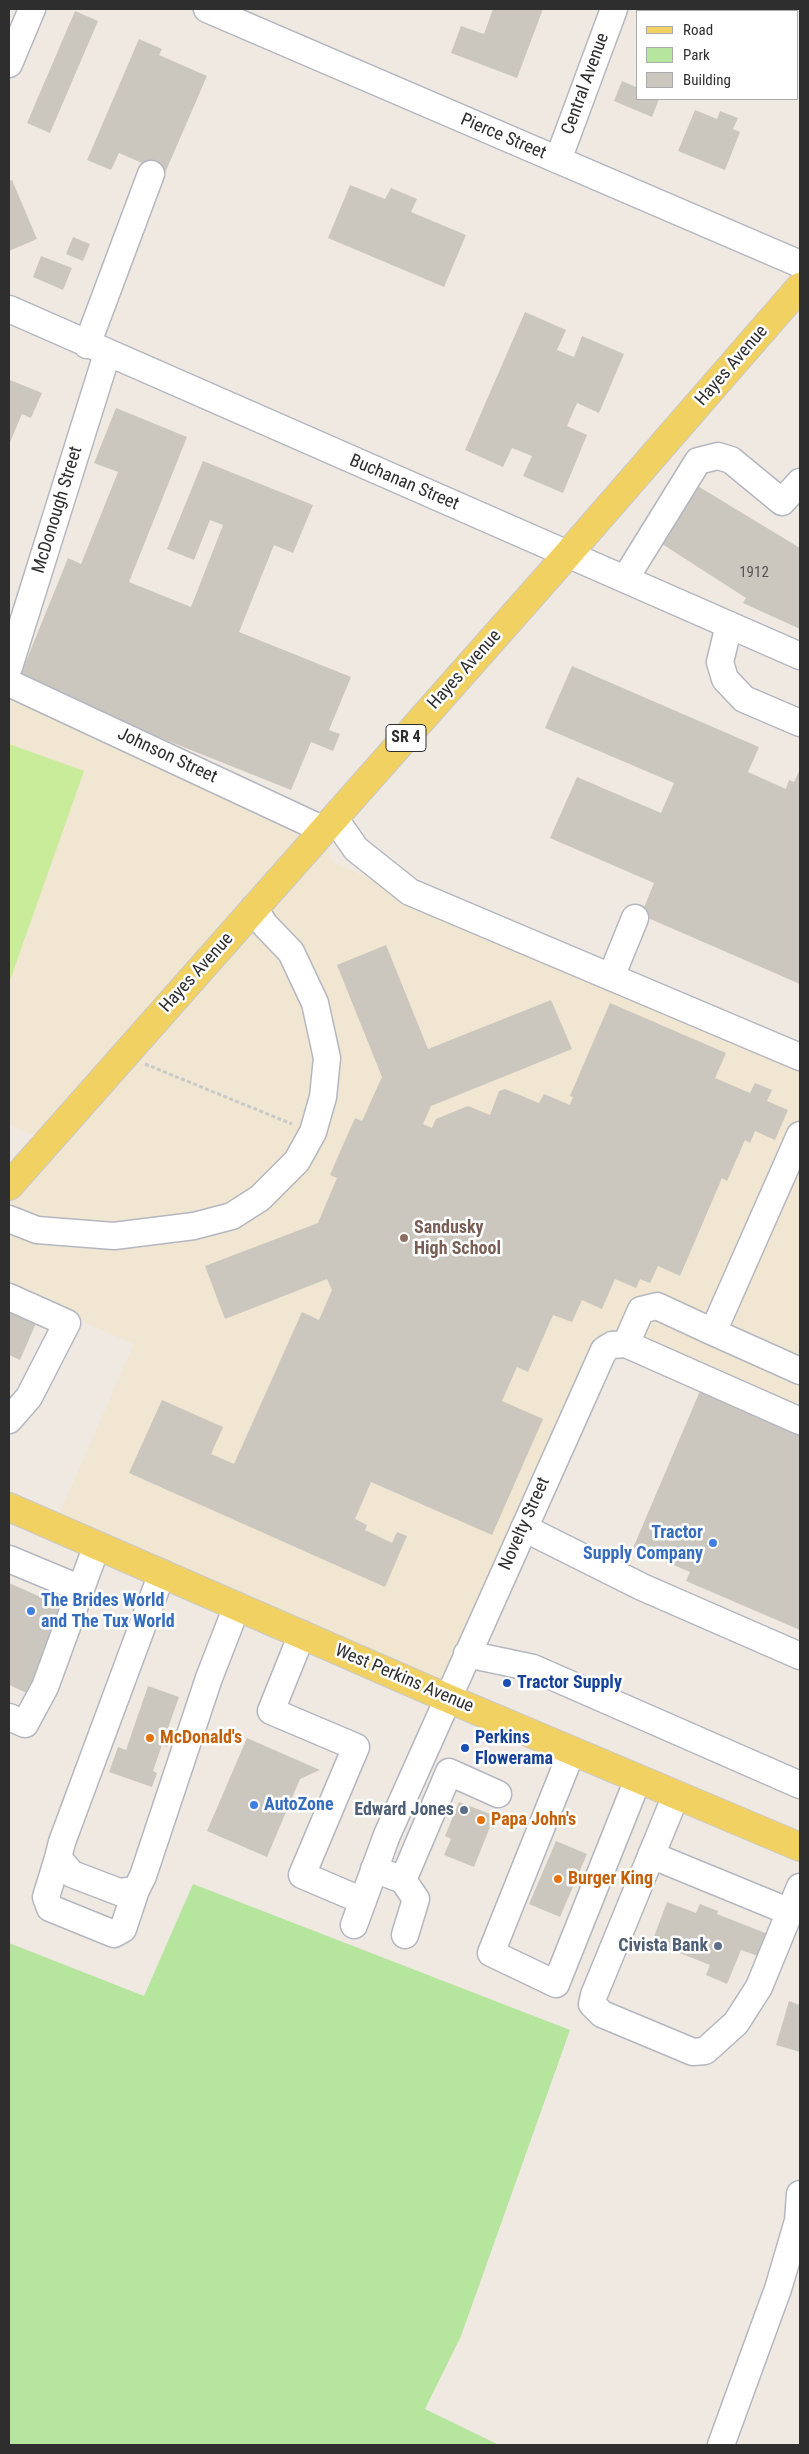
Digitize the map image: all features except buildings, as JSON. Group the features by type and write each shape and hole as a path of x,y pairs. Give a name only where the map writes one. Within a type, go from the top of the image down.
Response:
{"main road":[{"name":"Hayes Avenue","path":"9,1186 568,554 800,287"},
{"name":"West Perkins Avenue","path":"9,1507 447,1698 800,1848"}],"street":[{"path":"9,64 32,9"},
{"name":"Pierce Street","path":"207,9 800,264"},
{"name":"Central Avenue","path":"558,160 614,9"},
{"name":"McDonough Street","path":"9,667 97,349 151,174"},
{"name":"Buchanan Street","path":"9,309 800,656"},
{"path":"625,579 698,461 718,456 731,460 782,502 800,482"},
{"path":"729,625 720,662 725,679 744,699 800,723"},
{"name":"Johnson Street","path":"9,683 329,825"},
{"path":"329,825 410,892 800,1058"},
{"path":"9,1219 37,1230 114,1236 194,1226 232,1216 260,1198 297,1161 313,1132 323,1097 327,1058 315,1003 291,952 265,925 254,908"},
{"path":"611,977 635,918"},
{"path":"800,1135 713,1332 800,1371"},
{"path":"9,1297 67,1323 19,1392 9,1420"},
{"name":"Novelty Street","path":"354,1925 401,1801 466,1654 524,1528 615,1347 641,1310 657,1306 713,1332"},
{"path":"615,1347 800,1421"},
{"path":"524,1528 642,1587 800,1656"},
{"path":"9,1717 24,1724 45,1687 97,1545"},
{"path":"9,1559 81,1588"},
{"path":"162,1573 58,1858 46,1897 50,1908 114,1934 123,1929 136,1890 143,1876 209,1678 237,1606"},
{"path":"302,1634 271,1711 356,1747 302,1875 363,1901"},
{"path":"466,1654 533,1668 800,1785"},
{"path":"572,1750 491,1953 556,1984 638,1778"},
{"path":"403,1880 449,1772 498,1794"},
{"path":"676,1795 594,1995 592,2004 602,2014 693,2052 706,2051 736,2023 759,1987 800,1887"},
{"path":"401,1801 431,1814"},
{"path":"651,1855 790,1912"},
{"path":"58,1858 72,1874 119,1892 136,1890"},
{"path":"374,1869 403,1880 416,1899 405,1935"},
{"path":"721,2445 778,2289 798,2221 800,2194"}],"path":[{"path":"142,1063 313,1132"}],"shaded area":[{"name":"Sandusky High School","path":"9,683 324,830 332,862 800,1061 800,1435 604,1351 447,1698 54,1526 134,1344 9,1289 9,1186 48,1142 9,1124"}],"green space":[{"path":"9,744 84,771 9,983"},
{"path":"193,1884 570,2030 461,2336 425,2409 499,2445 9,2445 9,1943 144,1996"}],"place":[{"name":"Sandusky High School","path":"404,1238"},
{"name":"Tractor Supply Company","path":"713,1543"},
{"name":"The Brides World and The Tux World","path":"31,1611"},
{"name":"Tractor Supply","path":"507,1683"},
{"name":"McDonald's","path":"150,1738"},
{"name":"Perkins Flowerama","path":"465,1748"},
{"name":"AutoZone","path":"254,1805"},
{"name":"Edward Jones","path":"464,1810"},
{"name":"Papa John's","path":"481,1820"},
{"name":"Burger King","path":"558,1879"},
{"name":"Civista Bank","path":"718,1946"}]}
